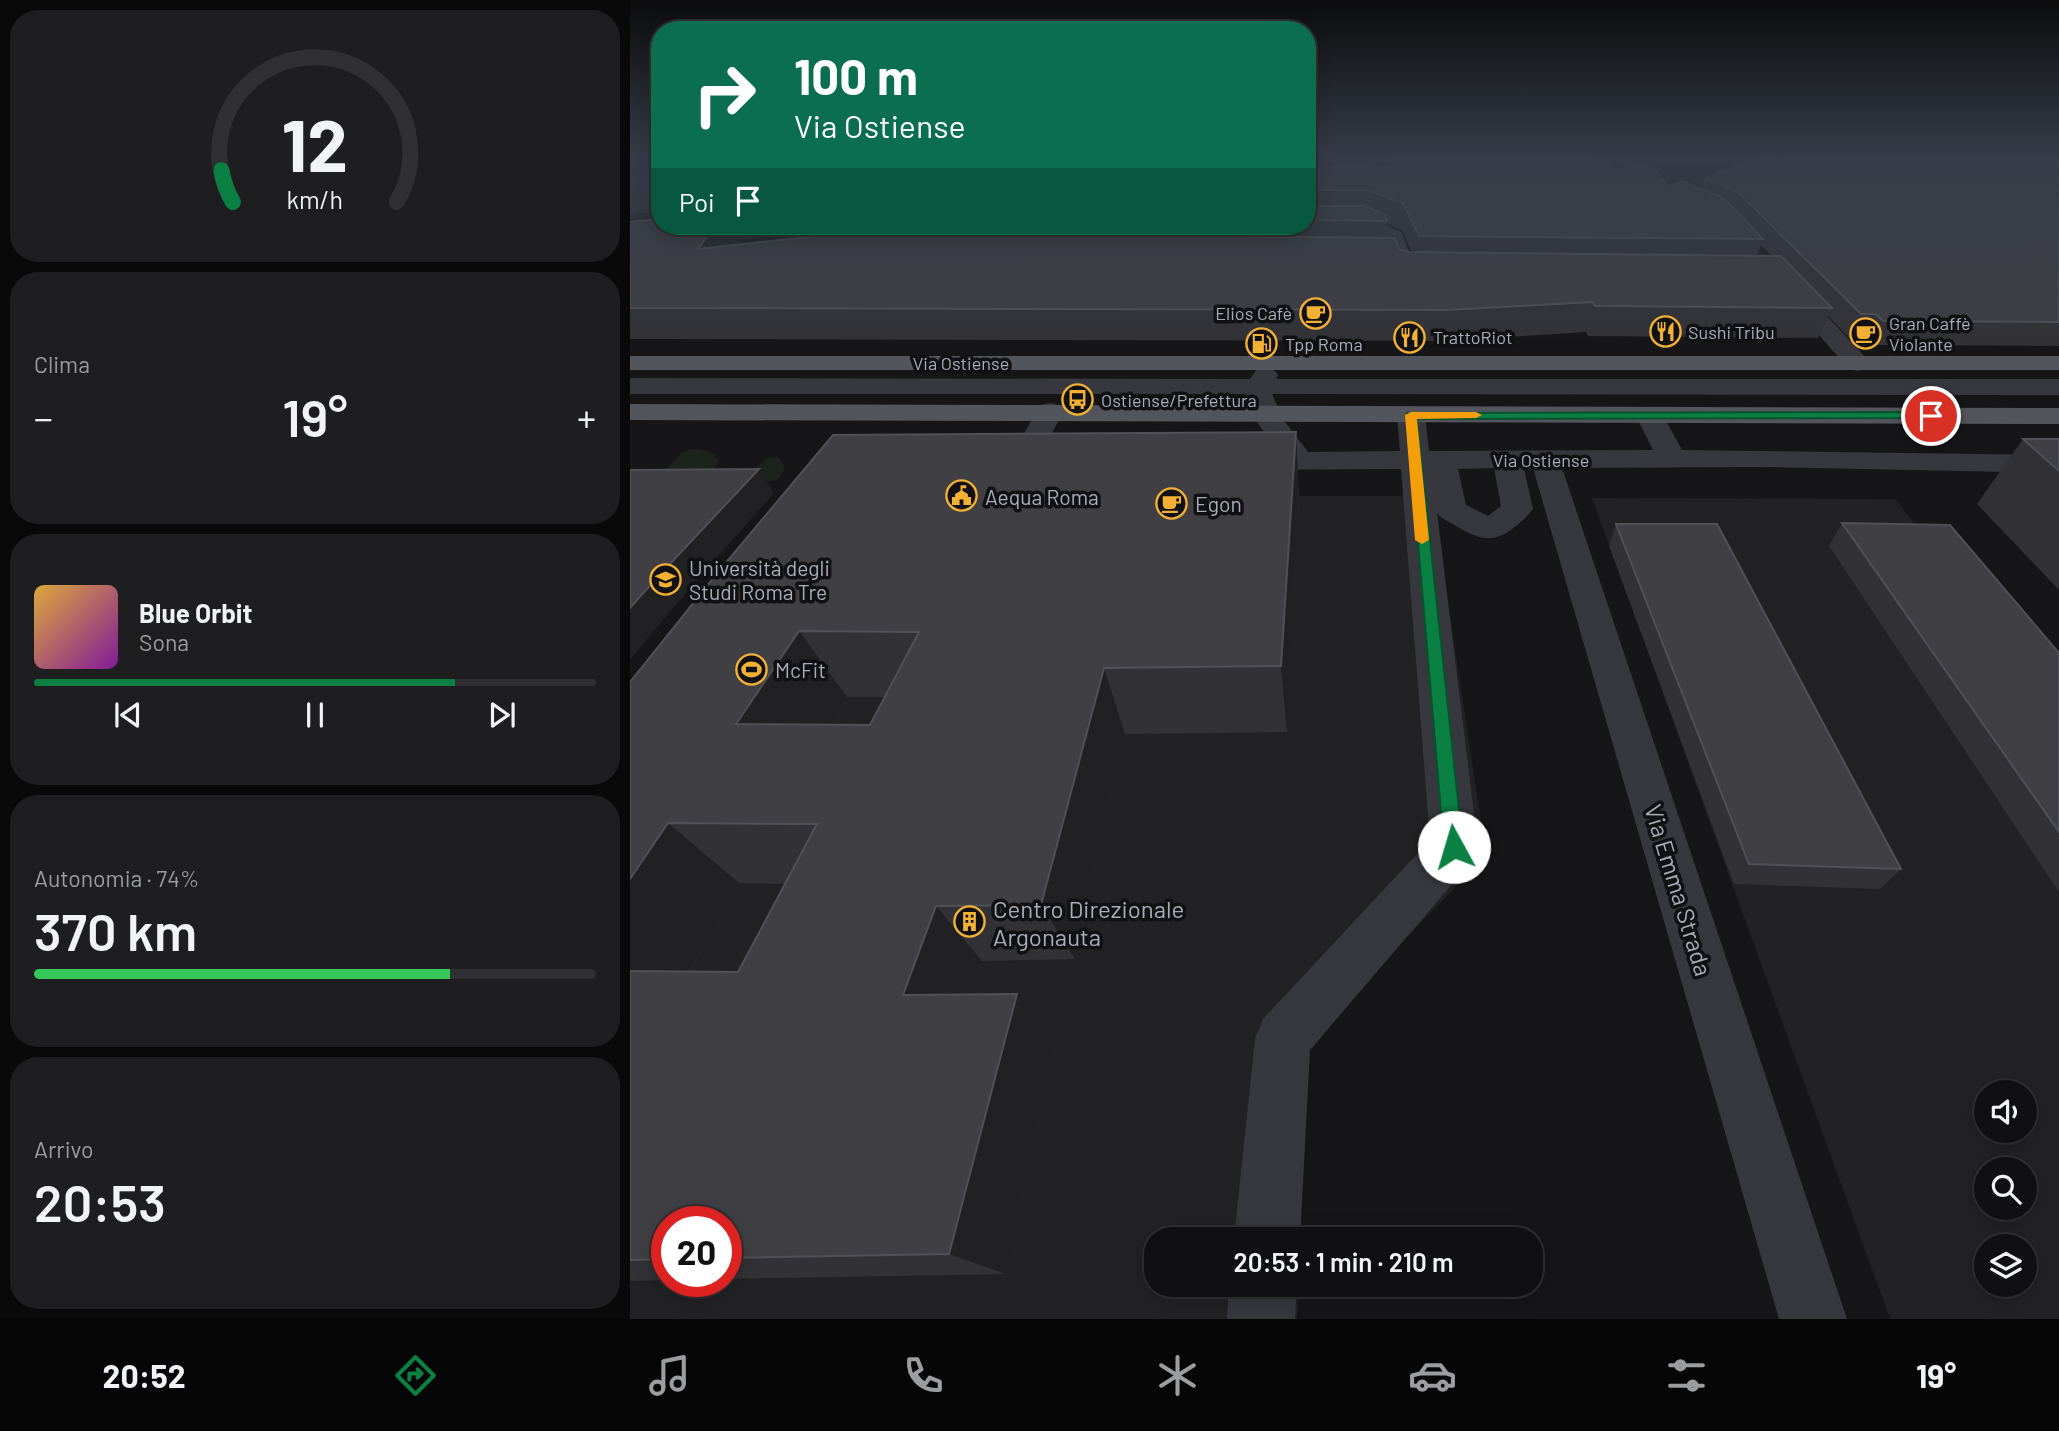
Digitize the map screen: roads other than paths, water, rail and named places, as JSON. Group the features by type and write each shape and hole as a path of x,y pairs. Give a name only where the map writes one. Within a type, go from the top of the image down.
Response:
{"main road":[{"name":"Via Ostiense","path":"630,363 2059,363"},
{"name":"Via Ostiense","path":"630,412 1049,411 1262,400 1423,445 1650,416 2059,416"}],"street":[{"path":"1316,224 1367,224 1394,236 1404,257 1407,272 1448,273"},
{"path":"1198,235 1188,255 1241,256"},
{"path":"1377,256 1404,257"},
{"path":"1777,276 1858,364"},
{"name":"Via Ostiense","path":"1262,400 1260,380 1267,373 1292,362"},
{"path":"940,411 970,363"},
{"name":"Via Ostiense","path":"630,386 954,386 1262,400 2059,387"},
{"path":"1262,400 1300,461"},
{"path":"1035,456 1049,411"},
{"path":"1650,416 1672,459"},
{"path":"992,445 1035,456"},
{"path":"1423,445 1451,510 1490,530 1517,509 1526,460"},
{"path":"1268,1227 1283,1039 1454,847 1423,445"},
{"name":"Via Ostiense","path":"1224,461 1300,461 1423,445 1526,460 1948,460 2059,464"},
{"path":"975,470 1001,470 1035,456"},
{"name":"Via Emma Strada","path":"1526,460 1813,1319"},
{"path":"1261,1319 1262,1297"}],"place":[{"name":"Elios Cafè","path":"1315,313"},
{"name":"Sushi Tribu","path":"1665,332"},
{"name":"Gran Caffè Violante","path":"1866,333"},
{"name":"TrattoRiot","path":"1410,337"},
{"name":"Tpp Roma","path":"1262,344"},
{"name":"Ostiense/Prefettura","path":"1078,400"},
{"name":"Aequa Roma","path":"962,496"},
{"name":"Egon","path":"1172,503"},
{"name":"Università degli Studi Roma Tre","path":"666,579"},
{"name":"McFit","path":"752,669"},
{"name":"Centro Direzionale Argonauta","path":"970,922"}]}
